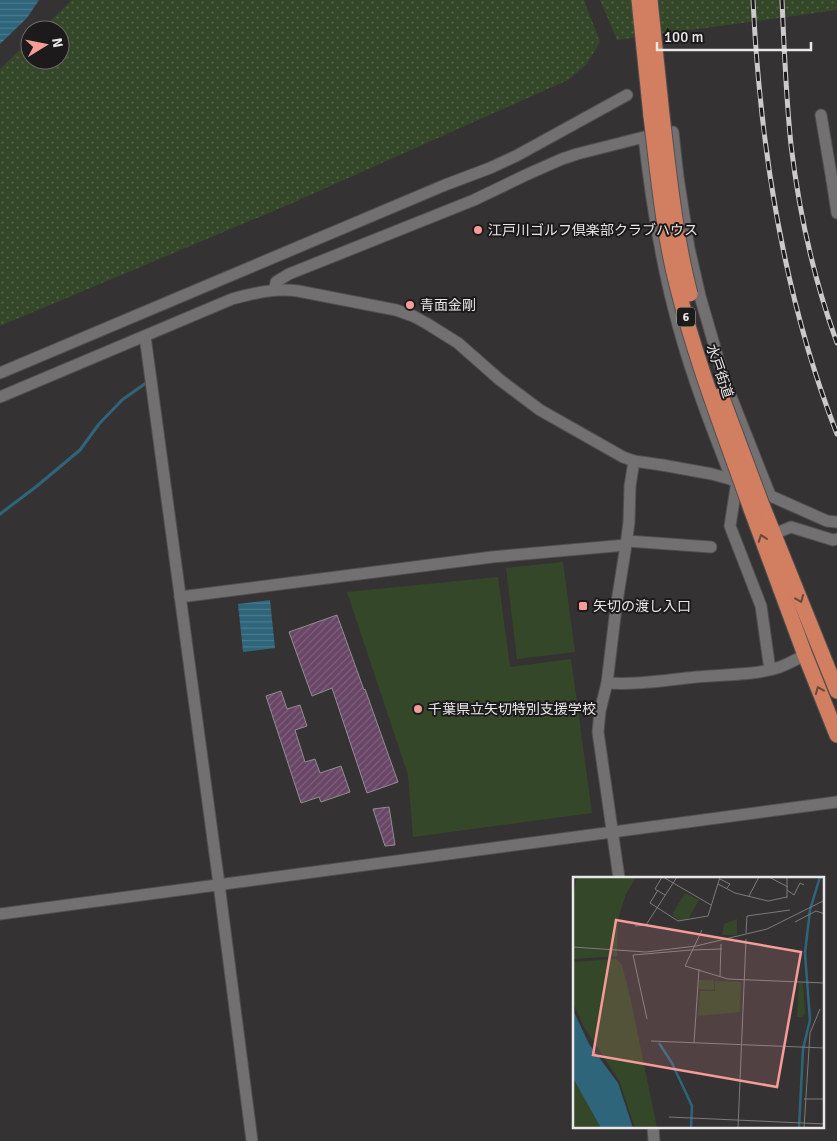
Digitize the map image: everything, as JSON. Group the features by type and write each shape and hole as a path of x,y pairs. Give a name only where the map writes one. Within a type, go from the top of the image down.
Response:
{"highway":[{"name":"水戸街道","path":"639,0 653,78"},
{"name":"水戸街道","path":"650,0 662,212 677,285 696,354 761,503 837,690"},
{"name":"水戸街道","path":"761,503 805,655 837,735"}],"street":[{"path":"0,373 498,164 627,95"},
{"path":"821,115 834,182 837,213"},
{"path":"673,132 689,248 700,296 761,503"},
{"path":"275,290 276,282 284,277 474,200 562,159 644,137 649,184 660,251 678,325 701,398 734,481 730,526 761,606 769,663"},
{"path":"0,397 232,299 256,292 275,290 298,291 396,310 413,316 458,343 500,380 540,410 623,458 712,474 734,481 761,503 837,522"},
{"path":"145,336 252,1141"},
{"path":"619,877 598,732 600,711 607,684 616,608 627,543 630,486 634,461"},
{"path":"774,534 791,527 833,540 837,539"},
{"path":"180,597 492,557 627,543 710,547"},
{"path":"607,684 626,685 759,672 780,667 805,655"},
{"path":"0,914 837,802"},
{"path":"653,1128 654,1141"}],"green space":[{"path":"72,0 584,0 600,42 586,65 568,80 290,204 0,326 0,69 20,50 20,70 70,70 70,20 51,20"},
{"path":"600,0 837,0 837,10 617,40"},
{"path":"563,562 575,652 517,659 506,568"},
{"path":"498,577 510,667 571,659 592,813 413,837 408,775 347,592"}],"water":[{"path":"0,0 39,0 27,18 20,20 20,25 0,44"},
{"path":"270,600 275,648 243,652 238,604"}],"building":[{"path":"337,615 398,782 367,793 332,688 312,696 289,632"},
{"path":"281,691 287,709 300,705 307,726 295,730 305,762 315,759 320,773 341,766 350,792 321,802 319,797 301,803 266,696"},
{"path":"389,807 395,845 385,846 373,809"}],"waterway":[{"path":"0,514 80,450 99,424 122,400 146,383"}],"railway":[{"path":"753,0 761,110 777,220 802,329 818,382 837,434"},
{"path":"782,0 789,127 798,195 814,270 837,343"}],"place":[{"name":"江戸川ゴルフ倶楽部クラブハウス","path":"478,230"},
{"name":"青面金剛","path":"410,305"},
{"name":"矢切の渡し入口","path":"583,606"},
{"name":"千葉県立矢切特別支援学校","path":"418,709"}]}
